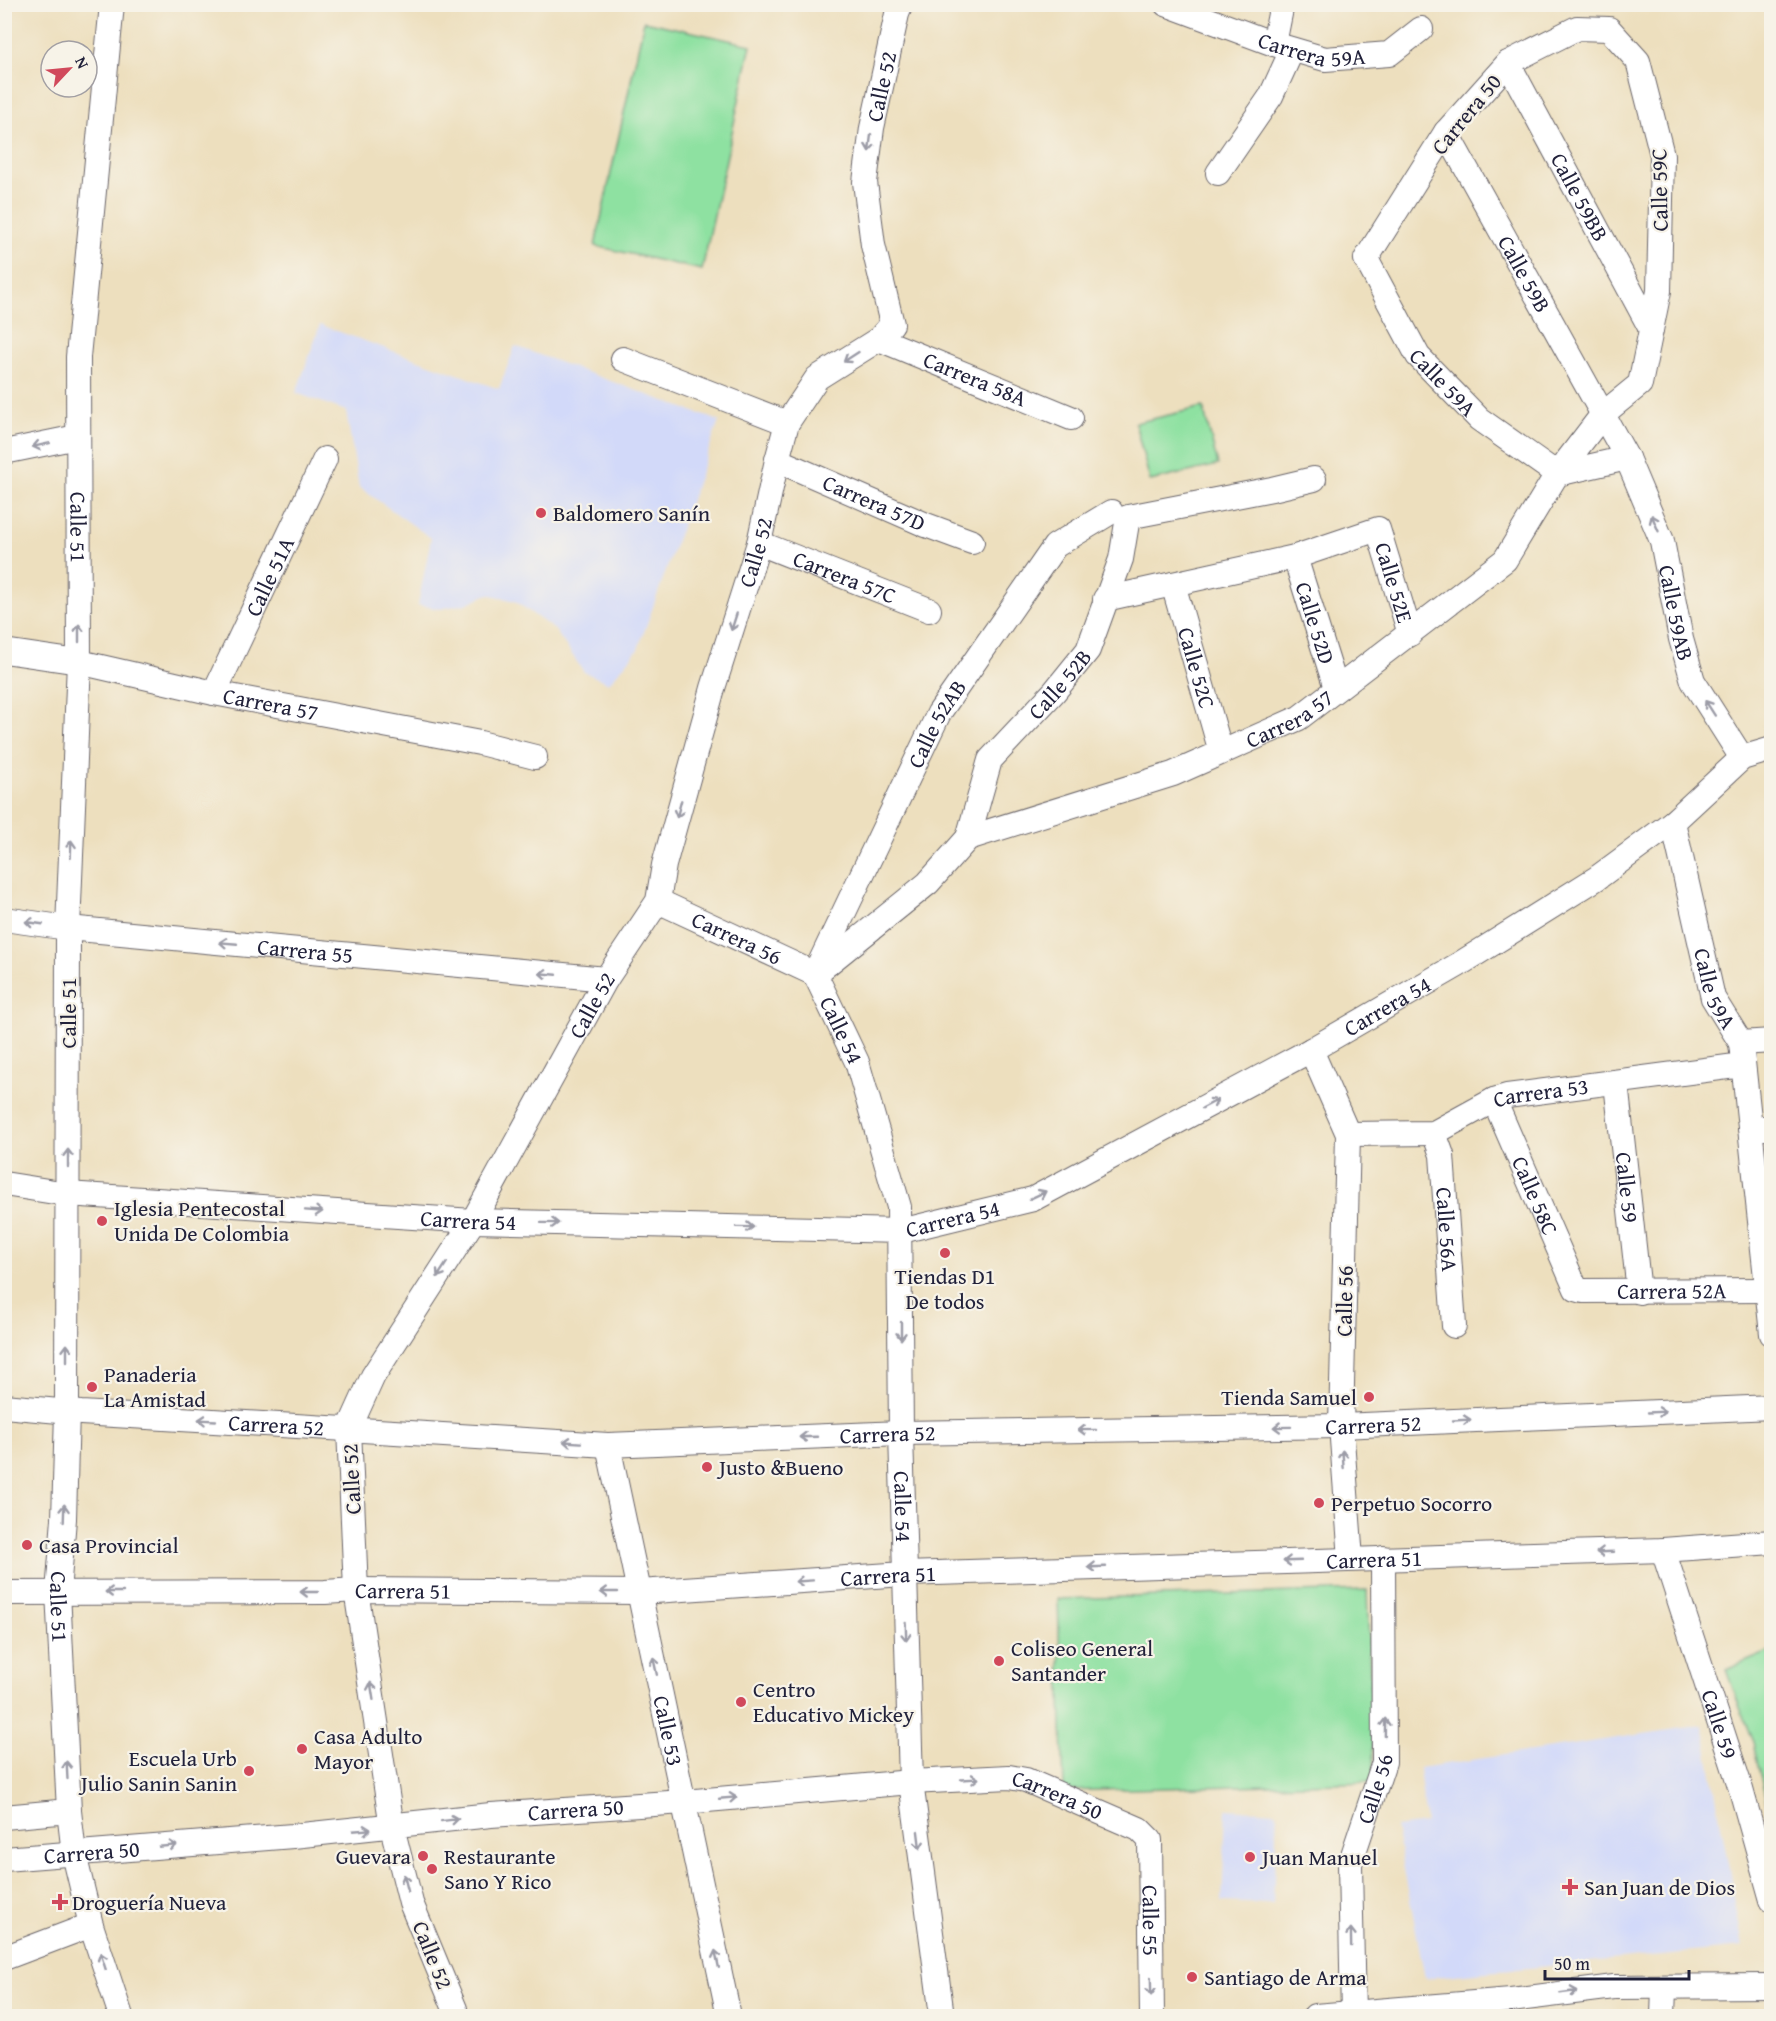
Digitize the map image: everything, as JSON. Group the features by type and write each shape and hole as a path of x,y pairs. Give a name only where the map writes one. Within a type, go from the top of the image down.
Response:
{"street":[{"name":"Calle 51","path":"112,4 78,357 79,662 68,928 66,1411 64,1519 58,1592 69,1811 74,1854 91,1925 121,2016"},
{"name":"Calle 52","path":"456,2016 411,1903 392,1827 356,1590 349,1429 373,1376 473,1221 606,979 658,901 664,865 712,688 759,543 777,460 788,423 817,378 879,339 892,324 873,246 865,182 872,128 901,4"},
{"name":"Carrera 59A","path":"1166,4 1283,47 1325,59 1389,54 1421,29"},
{"path":"1218,173 1270,96 1283,47 1282,4"},
{"name":"Carrera 50","path":"1366,259 1446,132 1508,63 1577,28 1609,29"},
{"name":"Calle 59C","path":"1609,29 1638,61 1662,155 1659,291 1651,329"},
{"name":"Calle 59BB","path":"1508,63 1651,329"},
{"name":"Calle 59B","path":"1446,132 1604,414"},
{"name":"Calle 59A","path":"1366,259 1418,356 1479,418 1557,474"},
{"name":"Carrera 57","path":"968,838 1173,774 1299,718 1505,560 1557,474 1604,414 1640,384 1651,329"},
{"name":"Carrera 58A","path":"879,339 1071,418"},
{"path":"623,359 788,423"},
{"name":"Calle 59AB","path":"1604,414 1627,458 1662,541 1681,639 1693,681 1742,758"},
{"path":"4,452 78,437"},
{"path":"1557,474 1627,458"},
{"name":"Calle 51A","path":"214,693 325,459"},
{"name":"Carrera 57D","path":"777,460 926,525 972,542"},
{"path":"1119,514 1272,489 1314,479"},
{"name":"Calle 52B","path":"968,838 990,760 1054,692 1088,650 1120,559 1119,514"},
{"name":"Calle 52AB","path":"815,974 939,712 1055,546 1119,514"},
{"name":"Calle 52E","path":"1295,557 1378,529 1410,634"},
{"name":"Carrera 57C","path":"759,543 929,610"},
{"path":"1105,599 1295,557"},
{"name":"Calle 52D","path":"1295,557 1336,688"},
{"name":"Calle 52C","path":"1173,584 1221,752"},
{"name":"Carrera 57","path":"4,651 79,662 214,693 480,743 535,758"},
{"name":"Carrera 54","path":"4,1184 68,1194 473,1221 901,1231 1033,1199 1311,1050 1458,965 1597,878 1672,822 1742,758 1772,749"},
{"name":"Calle 59A","path":"1672,822 1713,998 1742,1054 1761,1128 1772,1334"},
{"path":"815,974 928,883 968,838"},
{"name":"Carrera 56","path":"658,901 815,974"},
{"name":"Carrera 55","path":"4,919 68,928 606,979"},
{"name":"Calle 54","path":"815,974 857,1062 899,1207 901,1433 911,1782 942,2016"},
{"name":"Carrera 53","path":"1348,1134 1434,1133 1507,1095 1616,1083 1742,1054 1772,1041"},
{"name":"Calle 56","path":"1311,1050 1348,1134 1341,1426 1351,1559"},
{"name":"Calle 59","path":"1616,1083 1639,1292"},
{"name":"Calle 58C","path":"1494,1100 1576,1289"},
{"name":"Calle 56A","path":"1434,1133 1442,1155 1454,1326"},
{"name":"Carrera 52A","path":"1576,1289 1769,1298"},
{"name":"Carrera 52","path":"4,1406 608,1445 901,1433 1341,1426 1772,1407"},
{"name":"Calle 53","path":"608,1445 729,2016"},
{"name":"Carrera 51","path":"4,1593 356,1590 639,1592 904,1574 1663,1550 1772,1542"},
{"name":"Calle 59","path":"1663,1550 1740,1786 1772,1900"},
{"name":"Calle 56","path":"1353,2015 1350,1864 1384,1762 1383,1558"},
{"name":"Carrera 50","path":"4,1859 392,1827 491,1815 684,1802 911,1782 1009,1777 1026,1780 1139,1829"},
{"path":"4,1817 69,1811"},
{"name":"Calle 55","path":"1139,1829 1150,1840 1152,2016"},
{"path":"4,1958 91,1925"},
{"path":"1315,2016 1512,2008 1604,1988 1772,1986"},
{"path":"1664,1988 1664,2016"}],"shaded area":[{"name":"Baldomero Sanín","path":"320,325 499,389 515,346 719,421 638,649 609,683 584,672 555,630 515,601 488,594 466,604 440,609 418,605 431,538 359,487 346,411 296,393"},
{"name":"San Juan de Dios","path":"1703,1725 1743,1947 1425,1978 1396,1827 1426,1823 1419,1768"},
{"name":"Juan Manuel","path":"1226,1809 1277,1812 1273,1904 1222,1902"}],"green space":[{"path":"644,21 751,45 702,270 595,246"},
{"path":"1203,407 1218,465 1150,481 1135,423"},
{"path":"1367,1590 1374,1782 1064,1791 1058,1599"},
{"path":"1771,1651 1771,1823 1753,1743 1726,1670"}],"place":[{"name":"Baldomero Sanín","path":"541,513"},
{"name":"Iglesia Pentecostal Unida De Colombia","path":"102,1221"},
{"name":"Tiendas D1 De todos","path":"945,1253"},
{"name":"Panaderia La Amistad","path":"92,1387"},
{"name":"Tienda Samuel","path":"1369,1397"},
{"name":"Justo &Bueno","path":"707,1467"},
{"name":"Perpetuo Socorro","path":"1319,1503"},
{"name":"Casa Provincial","path":"27,1545"},
{"name":"Coliseo General Santander","path":"999,1661"},
{"name":"Centro Educativo Mickey","path":"741,1702"},
{"name":"Casa Adulto Mayor","path":"302,1749"},
{"name":"Escuela Urb Julio Sanin Sanin","path":"249,1771"},
{"name":"Guevara","path":"423,1856"},
{"name":"Juan Manuel","path":"1250,1857"},
{"name":"Restaurante Sano Y Rico","path":"432,1869"},
{"name":"San Juan de Dios","path":"1570,1887"},
{"name":"Droguería Nueva","path":"60,1902"},
{"name":"Santiago de Arma","path":"1192,1977"}]}
